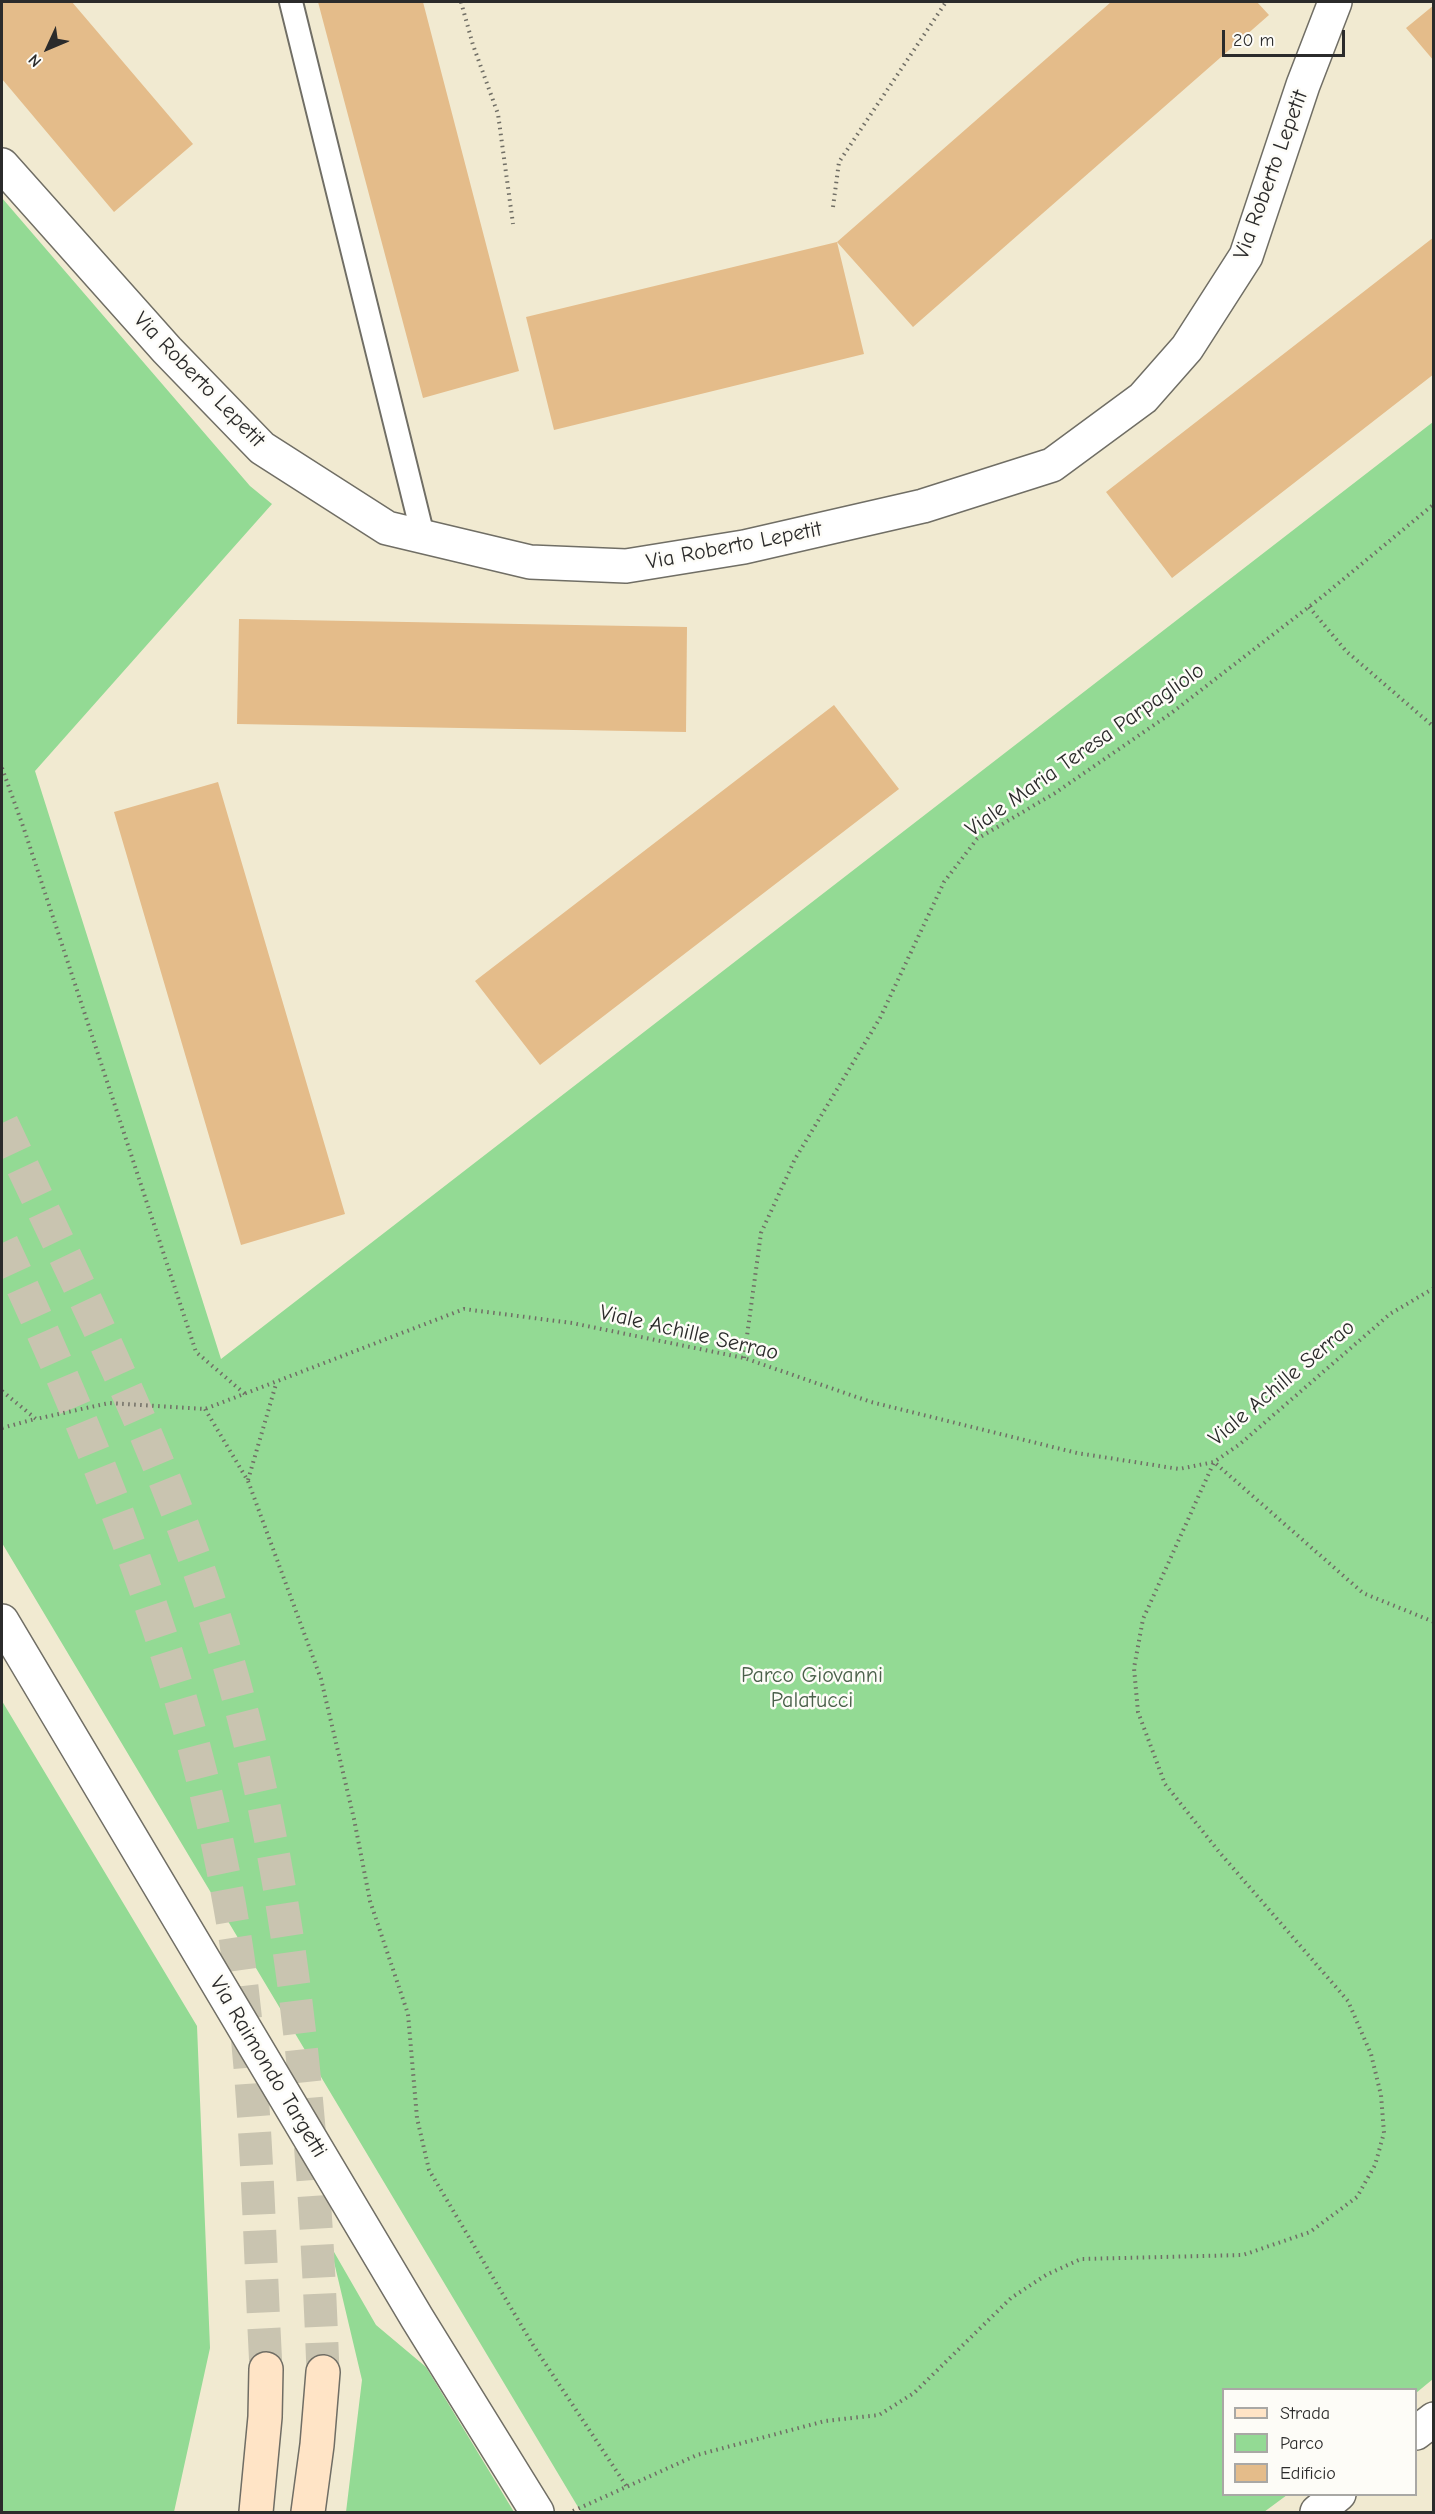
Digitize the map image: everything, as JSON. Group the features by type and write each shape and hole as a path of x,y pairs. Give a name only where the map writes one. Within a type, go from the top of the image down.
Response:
{"main road":[{"path":"256,2512 265,2417 266,2369"},
{"path":"308,2512 317,2445 323,2372"}],"street":[{"name":"Via Roberto Lepetit","path":"2,165 167,350 262,448 387,528 530,562 626,566 744,547 923,506 1052,465 1143,398 1187,348 1246,256 1303,85 1335,2"},
{"name":"Via Raimondo Targetti","path":"2,1620 411,2308 537,2512"},
{"path":"1417,2432 1434,2418"},
{"path":"1317,2512 1337,2496"}],"lane":[{"path":"291,2 423,536"}],"path":[{"path":"461,2 473,45 498,114 513,224"},
{"path":"833,207 839,162 946,2"},
{"name":"Viale Maria Teresa Parpagliolo","path":"744,1358 761,1233 795,1159 880,1018 944,882 977,839 1055,793 1170,714 1309,607 1434,504"},
{"path":"1309,607 1346,651 1434,727"},
{"path":"2,768 196,1352 246,1394"},
{"name":"Viale Achille Serrao","path":"2,1428 109,1403 205,1410 464,1309 572,1323 744,1358 871,1402 1077,1453 1179,1469 1214,1462 1240,1444 1390,1314 1434,1288"},
{"path":"248,1481 276,1384"},
{"path":"2,1391 36,1419"},
{"path":"205,1410 248,1481 321,1679 354,1819 370,1901 408,2014 417,2118 429,2170 532,2345 627,2487"},
{"path":"570,2512 697,2455 825,2421 879,2415 914,2393 1011,2298 1046,2275 1081,2259 1243,2256 1310,2232 1357,2197 1375,2165 1384,2133 1381,2095 1371,2054 1348,2001 1220,1853 1165,1784 1137,1712 1134,1668 1143,1619 1214,1462 1363,1593 1434,1622"}],"green space":[{"name":"Parco Giovanni Palatucci","path":"2,198 250,486 272,504 35,771 221,1359 1433,422 1433,2379 1417,2392 1417,2388 1222,2388 1222,2496 1286,2496 1264,2512 581,2512 2,1543"},
{"path":"2,1701 197,2026 210,2348 174,2512 2,2512"},
{"path":"330,2245 376,2325 426,2367 514,2512 346,2512 362,2380"}],"building":[{"path":"2,2 72,2 193,144 114,212 2,79"},
{"path":"318,2 423,2 519,371 423,398"},
{"path":"1111,2 1257,2 1269,15 913,327 837,242"},
{"path":"1434,5 1434,61 1406,28"},
{"path":"1434,237 1434,374 1172,578 1106,492"},
{"path":"837,242 864,354 554,430 526,317"},
{"path":"239,619 687,627 686,732 237,724"},
{"path":"834,705 899,789 540,1065 475,981"},
{"path":"218,782 345,1214 241,1245 114,812"}],"tunnel":[{"path":"2,1123 121,1378 176,1508 222,1641 247,1730 267,1820 296,2003 314,2188 323,2372"},
{"path":"2,1243 42,1330 116,1508 178,1690 203,1782 224,1876 246,2021 257,2170 266,2369"}]}
